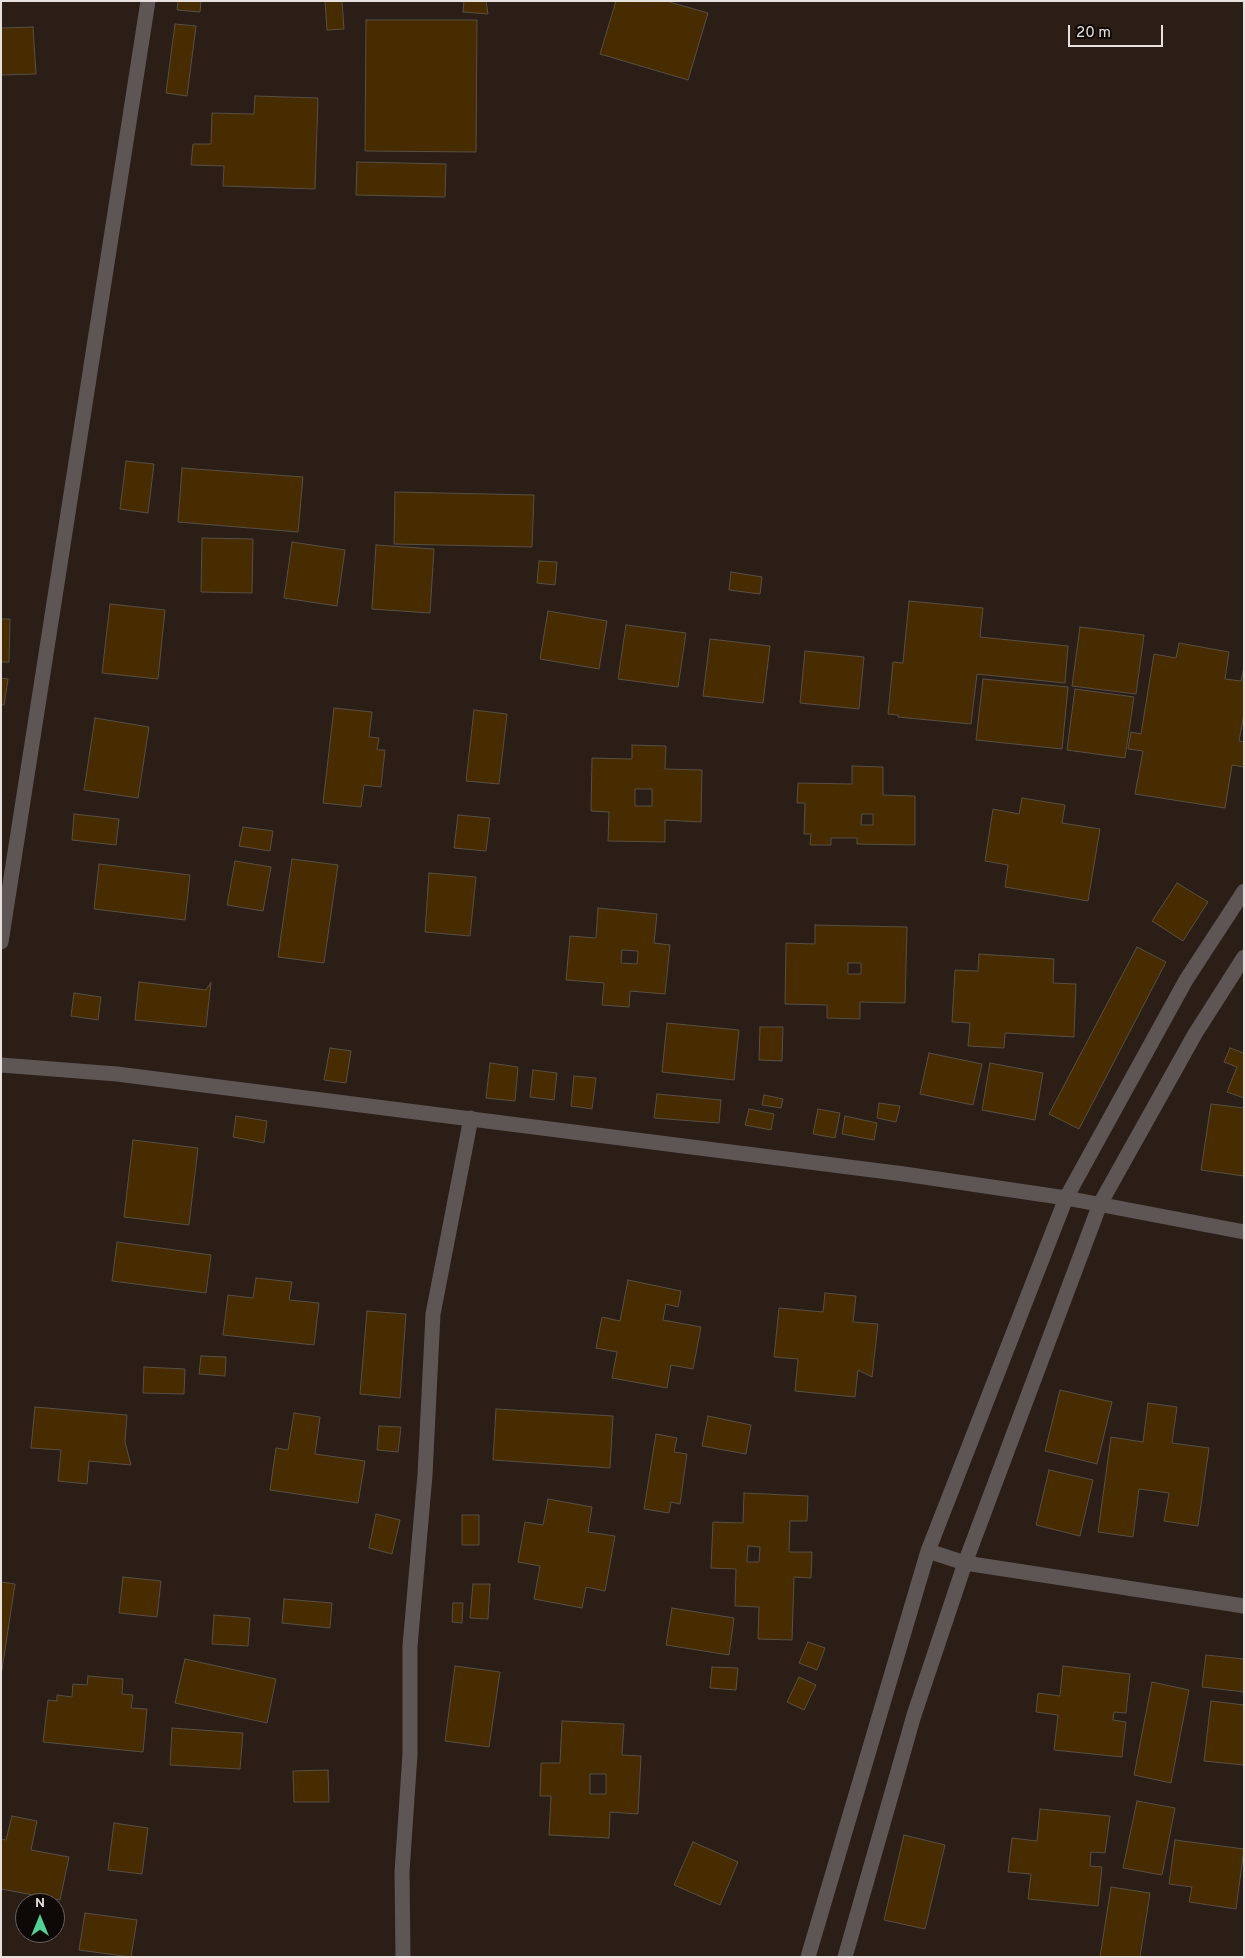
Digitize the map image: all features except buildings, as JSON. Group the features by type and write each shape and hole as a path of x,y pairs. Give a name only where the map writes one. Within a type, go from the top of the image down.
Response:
{"street":[{"path":"1,942 148,1"},
{"path":"808,1957 928,1550 1066,1198 1186,980 1244,891"},
{"path":"845,1957 914,1715 965,1562 1100,1204 1195,1034 1244,957"},
{"path":"1,1066 117,1074 904,1174 1066,1198 1244,1232"},
{"path":"403,1957 402,1872 410,1754 410,1646 425,1475 433,1314 472,1118"},
{"path":"928,1550 965,1562 1244,1606"}]}
